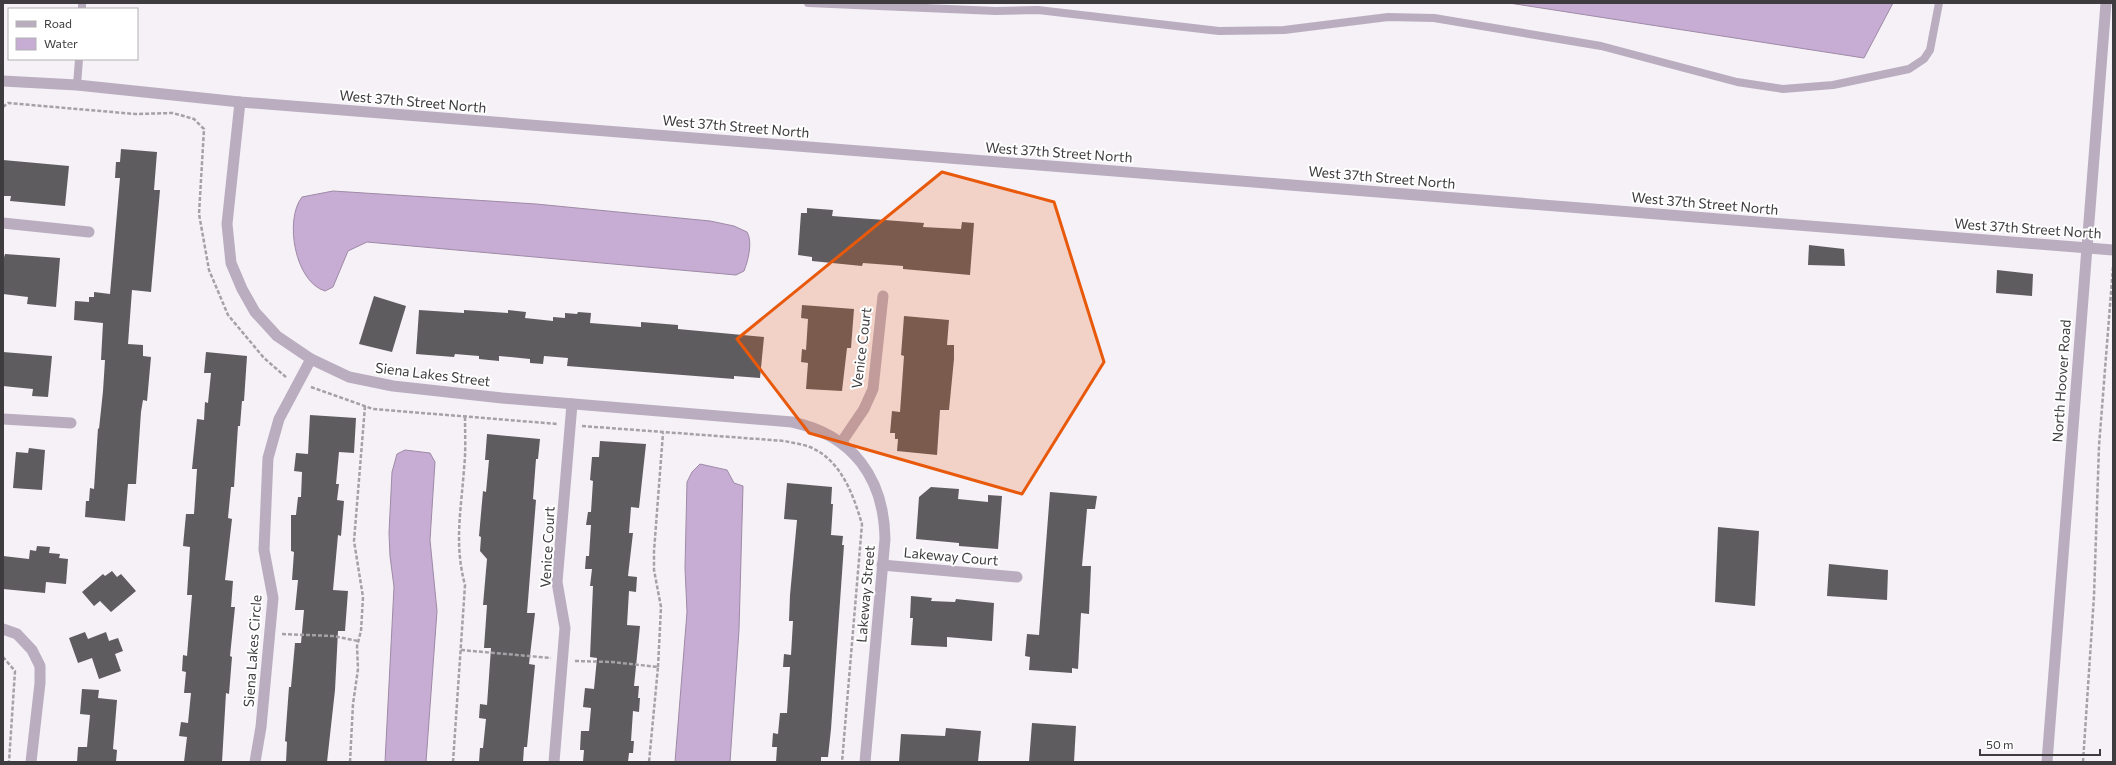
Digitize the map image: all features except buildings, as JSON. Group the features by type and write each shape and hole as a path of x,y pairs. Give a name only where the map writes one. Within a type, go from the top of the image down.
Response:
{"street":[{"name":"North Hoover Road","path":"2047,762 2106,3"},
{"name":"West 37th Street North","path":"3,81 78,85 240,102 2113,250"},
{"name":"Siena Lakes Street","path":"240,102 227,224 231,263 242,289 255,312 277,336 311,359 349,377 393,386 572,404 780,420 813,428 841,443"},
{"path":"3,223 89,232"},
{"name":"Venice Court","path":"841,443 864,409 873,389 883,296"},
{"name":"Siena Lakes Circle","path":"255,762 262,727 273,598 264,550 268,458 279,419 311,359"},
{"name":"Venice Court","path":"554,762 566,628 557,582 572,404"},
{"path":"3,419 71,423"},
{"name":"Lakeway Street","path":"841,443 862,463 877,489 884,519 882,565 865,762"},
{"name":"Lakeway Court","path":"882,565 1017,577"},
{"path":"3,629 17,634 32,650 40,666 40,683 31,762"}],"lane":[{"path":"808,3 965,10 1038,10 1219,31 1284,30 1388,17 1434,18 1601,46 1737,82 1760,87 1789,89 1833,85 1890,74 1913,66 1924,59 1930,50 1939,3"},
{"path":"78,85 79,60"}],"path":[{"path":"2083,762 2094,596 2099,446 2113,267"},
{"path":"350,762 353,704 358,669 358,641 363,597 354,541 365,406"},
{"path":"453,762 464,585 459,563 458,541 465,467 466,417"},
{"path":"649,762 658,668 661,607 654,570 654,552 663,433"},
{"path":"270,633 324,637 333,636 358,641"},
{"path":"461,650 658,668"},
{"path":"3,657 15,671 9,762"}],"highlighted area":[{"path":"942,172 1054,202 1104,362 1022,494 809,433 737,339"}],"water":[{"path":"1509,3 1893,3 1864,58"},
{"path":"333,191 536,204 710,221 734,226 747,232 750,246 744,271 736,275 367,242 348,251 333,287 325,291 315,285 306,276 300,263 293,234 294,220 297,207 302,197"},
{"path":"405,450 430,453 435,462 430,540 437,611 426,762 385,762 394,587 389,533 392,472 397,454"},
{"path":"700,464 727,470 734,483 743,486 739,630 730,762 675,762 687,612 685,568 687,482 692,472"}]}
